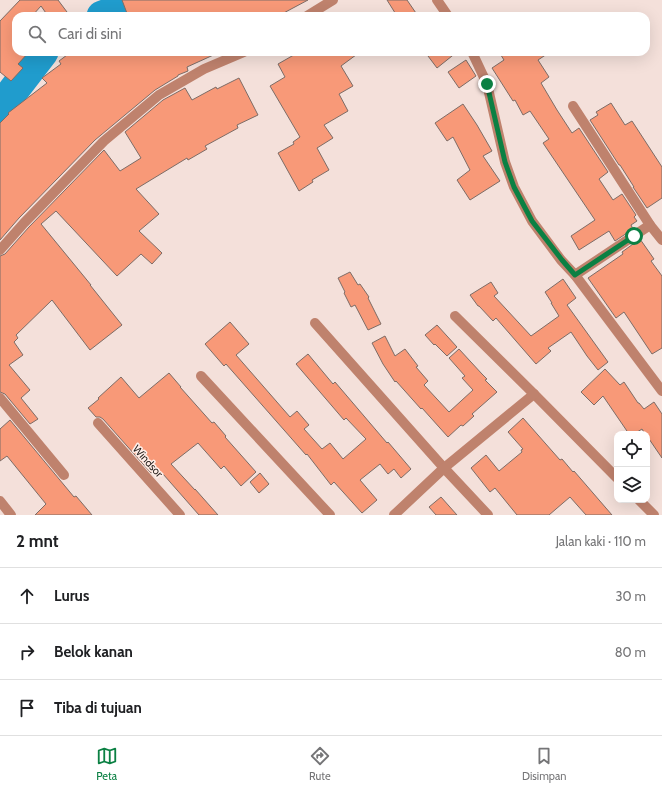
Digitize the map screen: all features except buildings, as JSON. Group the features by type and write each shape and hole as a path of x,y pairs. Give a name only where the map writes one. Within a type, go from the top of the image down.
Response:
{"street":[{"path":"314,12 333,0"},
{"path":"437,0 445,12"},
{"path":"0,250 29,217 104,141 159,95 204,69 235,56"},
{"path":"474,56 487,84 505,162 514,187 532,221 575,275 662,391"},
{"path":"573,106 650,225 662,240"},
{"path":"575,275 650,225"},
{"path":"455,316 614,475"},
{"path":"315,323 444,468 488,515"},
{"path":"201,376 330,515"},
{"path":"394,515 444,468 534,394"},
{"path":"0,398 64,475"},
{"name":"Windsor","path":"98,423 180,515"},
{"path":"0,502 11,515"},
{"path":"642,503 654,515"}],"waterway":[{"path":"113,12 147,0"},
{"path":"0,108 40,56"}],"route":[{"path":"487,84 505,162 514,187 532,221 575,275 634,236"}]}
